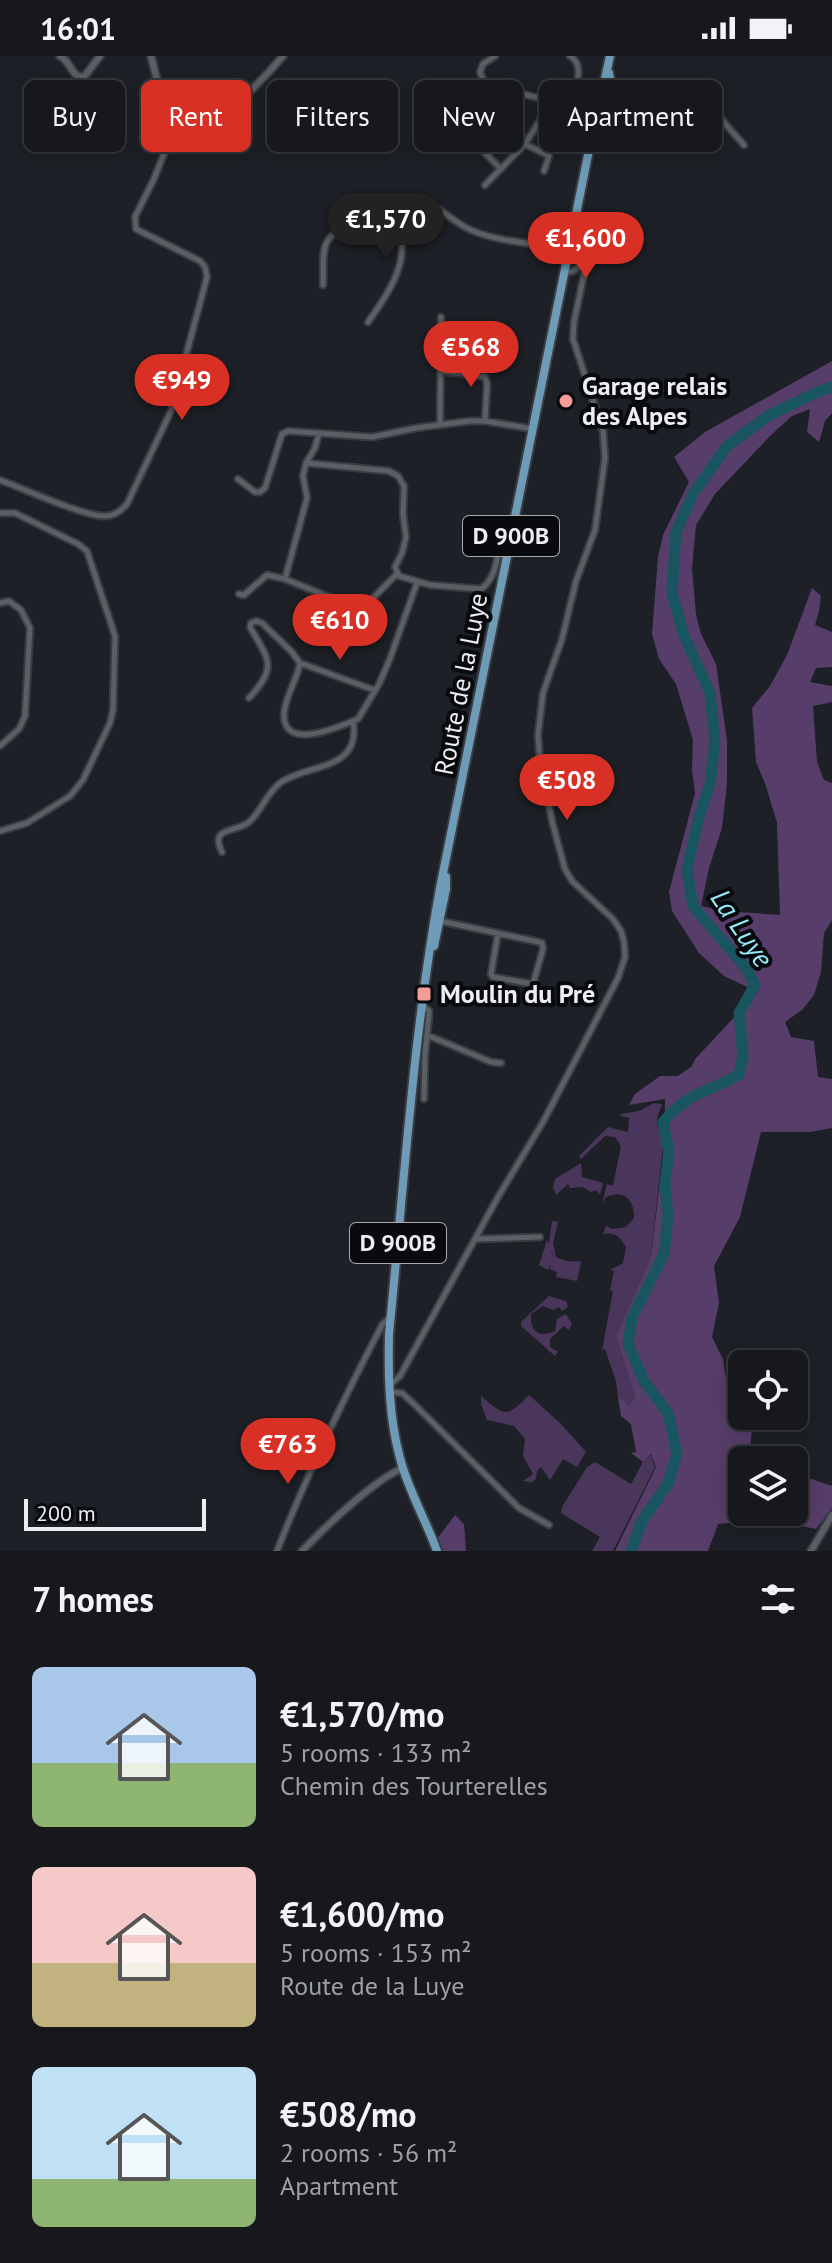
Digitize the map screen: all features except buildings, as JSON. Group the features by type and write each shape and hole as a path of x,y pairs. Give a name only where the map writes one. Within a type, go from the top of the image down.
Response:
{"main road":[{"path":"605,80 610,56"},
{"path":"608,68 611,80"},
{"name":"Route de la Luye","path":"437,1551 403,1468 394,1427 388,1363 423,1006 447,856 589,152"}],"street":[{"path":"60,56 67,61 73,74 84,77 100,56"},
{"path":"151,56 157,80"},
{"path":"251,90 283,56"},
{"path":"495,56 482,67 480,72 484,82 539,96"},
{"path":"570,56 580,68 577,80"},
{"path":"722,120 744,145"},
{"path":"485,185 525,144 539,122"},
{"path":"525,144 549,156 544,171"},
{"path":"0,480 102,517 115,514 127,504 171,411 207,277 200,261 134,226 135,217 165,152"},
{"path":"484,152 501,169"},
{"path":"323,285 327,240 340,231 360,226 397,199 415,198 429,203 469,230 487,236 568,249"},
{"path":"368,322 387,294 400,266 402,244 397,199"},
{"path":"549,1525 519,1508 402,1393 389,1389 400,1376 543,1122 618,978 625,957 621,931 613,919 572,881 565,869 540,763 538,735 543,693 562,639 576,581 595,530 605,458 603,431 573,339 586,265 582,223 575,216"},
{"path":"564,272 577,269 585,252"},
{"path":"440,425 441,317"},
{"path":"441,371 485,377 485,421"},
{"path":"238,479 255,492 265,488 282,434 288,431 372,437 485,421 533,429"},
{"path":"285,579 307,498 303,476 306,463 319,433"},
{"path":"306,463 389,471 398,476 404,486 406,537 395,567 397,574 417,583 477,589 486,587 497,561 497,541 510,538"},
{"path":"0,513 20,515 87,551 115,636 112,716 83,780 66,800 27,823 0,831"},
{"path":"239,594 244,595 267,575 285,579 361,610 397,574"},
{"path":"300,663 284,712 287,726 301,735 312,735 358,719 389,661 417,583"},
{"path":"0,603 15,603 30,628 24,719 19,729 0,746"},
{"path":"249,698 268,674 266,652 250,627 256,621 262,623 300,663 374,690"},
{"path":"222,852 218,838 222,833 248,823 280,783 322,768 340,759 349,750 355,730 353,721"},
{"path":"437,920 498,933 542,943 533,984 493,977 498,933"},
{"path":"423,1006 429,1011 424,1099"},
{"path":"427,1035 491,1062 501,1063"},
{"path":"475,1239 540,1237"},
{"path":"277,1551 328,1434 382,1325 391,1317"},
{"path":"302,1551 356,1501 403,1468"},
{"path":"811,1551 832,1515"}],"shaded area":[{"path":"832,361 832,413 825,421 819,442 807,432 810,409 792,416 771,435 715,494 696,525 692,568 696,615 701,634 716,664 727,740 727,783 722,828 701,906 780,915 777,823 756,762 752,708 770,686 787,655 812,588 821,596 815,625 832,632 832,667 816,668 810,682 832,686 832,702 813,706 817,762 824,780 832,783 832,920 824,933 821,972 814,995 802,1010 785,1022 791,1037 814,1041 818,1077 832,1079 832,1128 810,1132 761,1132 740,1217 714,1266 719,1303 712,1337 723,1359 728,1392 728,1430 752,1430 750,1446 728,1446 728,1523 718,1524 708,1551 615,1551 656,1467 651,1454 643,1462 631,1453 636,1452 631,1424 621,1416 618,1398 624,1400 628,1407 635,1398 616,1336 651,1257 664,1148 665,1099 629,1105 635,1094 660,1076 678,1076 691,1067 758,992 724,976 699,953 672,911 669,892 695,793 693,740 676,684 659,659 652,634 658,557 663,535 689,482 674,457 705,432"},
{"path":"654,1103 662,1104 657,1121 664,1136 651,1257 616,1336 635,1398 627,1408 624,1400 618,1398 616,1381 605,1349 602,1350 613,1291 610,1290 614,1271 610,1270 623,1263 626,1247 617,1236 603,1234 606,1226 612,1229 626,1227 634,1218 634,1211 630,1201 622,1195 611,1195 602,1204 607,1184 613,1186 621,1146 615,1137 605,1136 581,1159 579,1156 608,1127 628,1132 629,1118 621,1114 639,1111"},
{"path":"581,1163 582,1177 603,1183 600,1195 596,1190 570,1188 568,1184 556,1195 553,1187 555,1179"},
{"path":"552,1221 558,1222 553,1243 556,1256 572,1262 581,1261 577,1281 556,1277 557,1272 550,1269 551,1264 548,1270 539,1265 547,1240 549,1243"},
{"path":"549,1296 566,1301 568,1307 562,1311 559,1307 553,1310 543,1306 531,1314 531,1320 533,1329 544,1334 555,1331 557,1319 566,1314 572,1324 569,1330 564,1326 550,1339 550,1347 558,1352 555,1356 521,1326 521,1322"},
{"path":"529,1395 586,1452 577,1467 563,1459 550,1480 541,1467 536,1479 523,1481 533,1474 523,1456 525,1439 514,1426 487,1420 481,1404 481,1396 506,1412"},
{"path":"651,1455 655,1467 613,1551 592,1551 600,1537 561,1513 562,1507 587,1467 595,1462 631,1484 643,1462"},
{"path":"808,1478 832,1486 832,1508 816,1529 802,1526 808,1526"},
{"path":"455,1515 464,1524 466,1551 443,1551 437,1539"}],"waterway":[{"name":"La Luye","path":"631,1551 642,1521 668,1484 677,1454 668,1413 644,1381 628,1344 632,1318 664,1254 668,1216 665,1183 669,1152 663,1122 690,1099 739,1075 743,1056 739,1013 755,985 746,968 693,906 687,870 710,784 715,740 710,693 684,636 672,593 676,532 693,494 727,446 768,416 832,387"}],"place":[{"name":"Garage relais des Alpes","path":"566,401"},
{"name":"Moulin du Pré","path":"424,994"}]}
